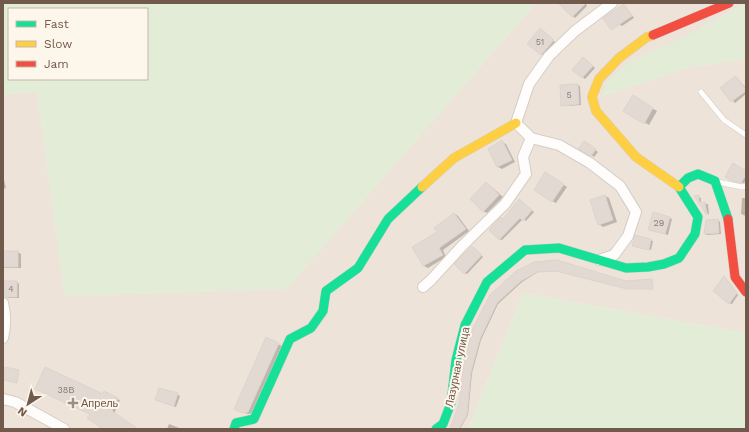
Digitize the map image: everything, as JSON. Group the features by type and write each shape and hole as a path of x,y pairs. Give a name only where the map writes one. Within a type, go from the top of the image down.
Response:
{"street":[{"path":"234,429 236,424 254,419 290,339 311,328 323,311 326,292 358,268 388,219 454,158 516,123 529,84 549,56 575,31 612,3"},
{"name":"Лазурная улица","path":"436,429 443,424 451,403 456,360 465,325 487,282 525,250 559,248 626,268 648,267 664,264 679,258 695,234 698,218 679,187 636,157 596,112 592,97 599,79 619,58 647,37 729,3"},
{"path":"516,123 531,138 559,145 590,163 620,186 636,212 628,236 614,255 598,260"},
{"path":"423,287 505,204 526,174 523,157 531,138"},
{"path":"679,187 688,178 698,174 715,181 729,222 735,278 746,292"},
{"path":"3,303 6,326 3,338"},
{"path":"3,399 14,402 64,429"}],"lane":[{"path":"701,92 724,120 746,135"},
{"path":"715,181 742,187 746,186"}],"shaded area":[{"path":"536,3 745,3 700,29 602,96 689,67 746,59 746,333 523,293 468,429 3,429 3,94 37,92 65,296 286,289"}],"green space":[{"path":"3,3 536,3 287,289 65,296 37,92 3,94"},
{"path":"745,3 746,59 689,67 602,96 607,81 630,62 700,29"},
{"path":"523,293 746,333 746,429 468,429"}],"building":[{"path":"558,3 586,3 572,17"},
{"path":"624,4 632,16 611,30 603,18"},
{"path":"540,28 554,40 541,55 527,44"},
{"path":"583,57 593,66 582,78 572,70"},
{"path":"735,76 746,91 731,102 720,88"},
{"path":"578,84 579,104 561,106 560,85"},
{"path":"633,95 653,108 644,124 623,111"},
{"path":"502,140 512,160 497,167 488,149"},
{"path":"584,141 596,149 591,156 578,149"},
{"path":"733,163 746,171 746,175 741,183 732,181 725,177"},
{"path":"545,172 564,184 552,202 534,190"},
{"path":"486,182 499,195 483,212 470,199"},
{"path":"605,195 613,220 598,225 590,200"},
{"path":"699,195 699,202 705,202 707,215 694,196"},
{"path":"519,199 532,210 523,221 520,218 499,240 489,230 501,217 503,219"},
{"path":"653,212 670,217 665,234 648,230"},
{"path":"454,213 466,229 439,248 443,255 423,266 412,247 437,232 434,228"},
{"path":"718,219 719,233 704,234 706,220"},
{"path":"635,235 651,239 649,250 632,246"},
{"path":"472,246 482,255 464,274 454,264"},
{"path":"3,251 18,251 18,267 3,267"},
{"path":"557,260 626,281 652,279 653,289 627,289 556,271 537,272 521,281 497,303 480,339 471,372 467,415 459,429 450,429 459,404 464,362 473,328 490,295 516,271 534,262"},
{"path":"724,276 737,293 729,304 713,291"},
{"path":"4,281 17,281 17,297 5,297"},
{"path":"266,337 279,343 248,412 243,413 234,409"},
{"path":"5,367 19,370 17,383 3,380"},
{"path":"45,367 103,394 104,391 118,398 112,411 138,429 103,429 87,418 90,414 35,389"},
{"path":"159,388 178,393 174,406 155,400"}],"traffic: fast":[{"path":"436,429 443,424 451,403 456,360 465,325 487,282 525,250 559,248 626,268 648,267 664,264 679,258 695,234 698,217 679,187 688,178 698,174 715,181 728,219"},
{"path":"234,429 236,423 254,419 290,339 311,328 323,311 326,291 358,268 388,219 422,187"}],"traffic: slow":[{"path":"653,35 647,37 619,58 599,79 592,97 596,111 636,157 679,187"},
{"path":"422,187 454,158 516,123"}],"traffic: jam":[{"path":"653,35 729,3"},
{"path":"728,219 735,277 746,292"}],"place":[{"name":"Апрель","path":"73,403"}]}
